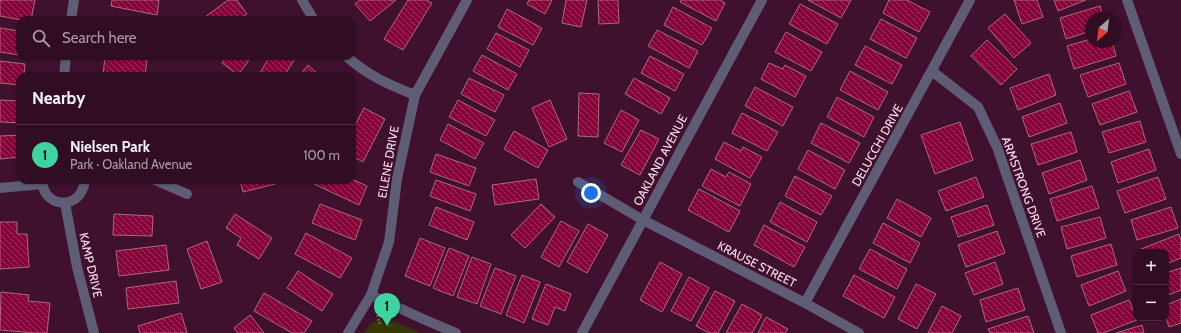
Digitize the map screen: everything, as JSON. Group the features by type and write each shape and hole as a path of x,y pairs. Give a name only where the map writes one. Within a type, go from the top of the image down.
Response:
{"street":[{"path":"72,16 74,0"},
{"path":"302,0 312,16"},
{"name":"EILENE DRIVE","path":"348,333 371,295 389,242 397,179 415,95 467,0"},
{"name":"OAKLAND AVENUE","path":"582,333 762,0"},
{"name":"DELUCCHI DRIVE","path":"805,303 970,0"},
{"path":"1127,0 1181,154"},
{"path":"64,72 66,60"},
{"path":"350,60 359,68 393,87 415,95"},
{"name":"ARMSTRONG DRIVE","path":"932,71 978,107 997,147 1061,333"},
{"name":"KRAUSE STREET","path":"578,182 643,220 805,303 859,333"},
{"path":"0,188 29,184"},
{"path":"43,184 45,191 50,198 57,202 65,203 80,195 84,184"},
{"path":"164,184 187,194"},
{"name":"KAMP DRIVE","path":"65,203 77,267 94,333"},
{"path":"371,295 456,333"}],"green space":[{"path":"382,318 394,321 420,333 364,333 371,323"}],"building":[{"path":"0,0 35,0 32,16 16,16 16,19 0,16"},
{"path":"112,0 159,0 157,15 111,6"},
{"path":"228,0 237,0 247,14 244,16 206,16"},
{"path":"360,0 396,0 370,21 355,4"},
{"path":"408,0 426,0 432,3 403,50 384,39"},
{"path":"529,0 552,0 545,14 527,4"},
{"path":"566,0 587,0 581,27 562,23"},
{"path":"598,0 618,0 619,23 599,24"},
{"path":"681,0 720,0 725,3 716,21 680,2"},
{"path":"808,0 851,0 841,18"},
{"path":"889,0 907,0 930,12 919,32 883,13"},
{"path":"1014,0 1037,0 1043,17 1022,24"},
{"path":"1054,0 1086,0 1058,11"},
{"path":"800,4 838,24 827,44 789,24"},
{"path":"1100,6 1102,12 1085,12 1085,33 1066,39 1060,18"},
{"path":"673,7 712,28 702,45 664,25"},
{"path":"507,9 542,28 533,45 498,27"},
{"path":"1005,14 1031,43 1014,58 988,28"},
{"path":"881,19 917,38 906,58 870,39"},
{"path":"0,28 16,30 16,54 0,52"},
{"path":"657,30 698,51 689,68 648,46"},
{"path":"786,32 822,52 811,71 775,52"},
{"path":"496,33 529,50 520,67 487,49"},
{"path":"987,40 1017,69 1001,85 971,56"},
{"path":"1085,41 1085,48 1114,48 1116,56 1074,69 1067,46"},
{"path":"865,46 902,65 892,84 855,65"},
{"path":"482,55 517,74 508,90 473,71"},
{"path":"650,56 684,74 675,91 641,73"},
{"path":"105,60 147,60 145,72 103,72"},
{"path":"224,60 249,60 240,72 234,72 222,63"},
{"path":"268,60 294,60 287,72 260,72"},
{"path":"0,61 25,64 24,72 16,72 16,85 0,83"},
{"path":"769,63 783,69 785,65 806,76 795,97 761,79"},
{"path":"1119,63 1126,84 1088,97 1080,75"},
{"path":"308,65 316,72 302,72"},
{"path":"850,71 888,92 878,110 840,90"},
{"path":"1049,74 1056,95 1018,110 1010,88"},
{"path":"469,78 504,95 495,112 461,94"},
{"path":"634,78 670,98 661,114 625,94"},
{"path":"755,87 793,107 783,126 745,106"},
{"path":"1129,91 1137,112 1100,125 1092,104"},
{"path":"579,93 599,94 598,137 578,136"},
{"path":"837,97 874,117 864,137 827,117"},
{"path":"0,100 16,101 16,123 0,122"},
{"path":"458,100 495,120 486,136 449,117"},
{"path":"550,100 567,139 549,147 532,108"},
{"path":"1060,103 1067,123 1029,137 1022,117"},
{"path":"364,108 385,119 363,162 356,158 356,123"},
{"path":"621,110 639,120 622,152 604,143"},
{"path":"742,113 778,132 767,151 732,133"},
{"path":"1140,121 1146,142 1109,153 1102,132"},
{"path":"960,122 973,160 935,174 921,135"},
{"path":"821,123 860,143 849,163 811,143"},
{"path":"448,124 484,143 475,159 440,140"},
{"path":"641,130 659,139 640,175 621,165"},
{"path":"514,131 548,150 538,168 504,149"},
{"path":"1071,132 1077,152 1038,165 1031,144"},
{"path":"16,135 16,157 0,159 0,136"},
{"path":"724,142 741,151 743,147 762,157 750,178 715,159"},
{"path":"1149,149 1156,170 1118,183 1111,162"},
{"path":"808,150 845,170 835,189 798,169"},
{"path":"436,154 476,168 469,186 430,172"},
{"path":"1080,160 1087,180 1049,194 1042,173"},
{"path":"711,169 726,177 729,172 751,184 740,206 702,186"},
{"path":"795,176 832,196 821,215 785,196"},
{"path":"976,177 984,197 946,211 938,191"},
{"path":"1158,177 1166,199 1125,213 1117,191"},
{"path":"536,179 539,199 495,205 492,185"},
{"path":"436,180 476,194 470,211 430,196"},
{"path":"356,181 367,186 359,205 314,184 356,184"},
{"path":"241,184 275,184 243,192"},
{"path":"1092,186 1099,208 1057,221 1050,199"},
{"path":"699,189 740,211 729,232 688,210"},
{"path":"897,199 931,218 921,237 887,218"},
{"path":"780,202 817,222 807,242 770,222"},
{"path":"320,204 362,220 355,240 312,223"},
{"path":"541,204 555,217 525,248 511,235"},
{"path":"987,205 994,225 958,237 951,217"},
{"path":"436,207 474,222 467,240 429,225"},
{"path":"1171,207 1178,228 1137,240 1131,220"},
{"path":"114,214 153,216 152,236 113,235"},
{"path":"235,214 272,238 259,259 237,245 241,238 226,228"},
{"path":"1100,217 1106,238 1067,249 1061,227"},
{"path":"561,221 579,231 559,267 541,257"},
{"path":"0,222 17,222 17,234 27,234 29,267 0,269"},
{"path":"883,223 920,243 910,263 873,243"},
{"path":"588,224 608,235 587,273 567,262"},
{"path":"764,225 805,247 794,267 754,245"},
{"path":"997,231 1005,253 966,267 958,245"},
{"path":"306,233 352,258 340,278 295,254"},
{"path":"1179,234 1181,240 1181,258 1169,263 1169,249 1141,249"},
{"path":"420,238 445,248 430,286 405,276"},
{"path":"207,241 222,282 201,289 187,249"},
{"path":"1111,244 1117,265 1077,277 1071,256"},
{"path":"166,245 169,270 119,276 116,251"},
{"path":"449,248 469,256 453,296 433,288"},
{"path":"870,249 907,269 897,289 859,269"},
{"path":"472,257 491,264 477,304 457,297"},
{"path":"660,262 682,274 662,312 640,300"},
{"path":"995,262 1003,284 974,295 965,273"},
{"path":"495,268 516,276 501,314 480,306"},
{"path":"1181,268 1181,290 1169,295 1169,285 1169,272"},
{"path":"298,271 333,294 322,311 287,288"},
{"path":"1118,271 1126,291 1089,306 1081,285"},
{"path":"522,275 540,282 524,323 506,315"},
{"path":"854,275 895,297 884,318 843,296"},
{"path":"689,277 709,288 691,321 671,311"},
{"path":"176,281 179,303 128,309 126,288"},
{"path":"546,284 571,294 565,311 555,307 548,325 532,319"},
{"path":"916,284 936,294 917,329 898,319"},
{"path":"1018,288 1025,310 986,322 980,300"},
{"path":"715,291 735,301 718,333 709,333 696,326"},
{"path":"1,292 29,295 28,301 50,303 47,333 0,330"},
{"path":"264,293 312,321 304,333 292,333 254,311"},
{"path":"1181,299 1181,323 1169,327 1167,321 1169,321 1169,304"},
{"path":"1129,300 1133,310 1133,321 1134,321 1103,333 1098,333 1091,315"},
{"path":"742,304 762,315 752,333 726,333"},
{"path":"942,306 961,316 952,333 928,333"},
{"path":"181,313 187,333 140,333 138,326"},
{"path":"250,315 264,333 238,333 234,328"},
{"path":"1028,316 1034,333 990,333 988,329"},
{"path":"766,317 788,329 785,333 758,333"},
{"path":"1142,325 1144,333 1116,333"}],"place":[{"name":"Nielsen Park","path":"387,326"}]}
